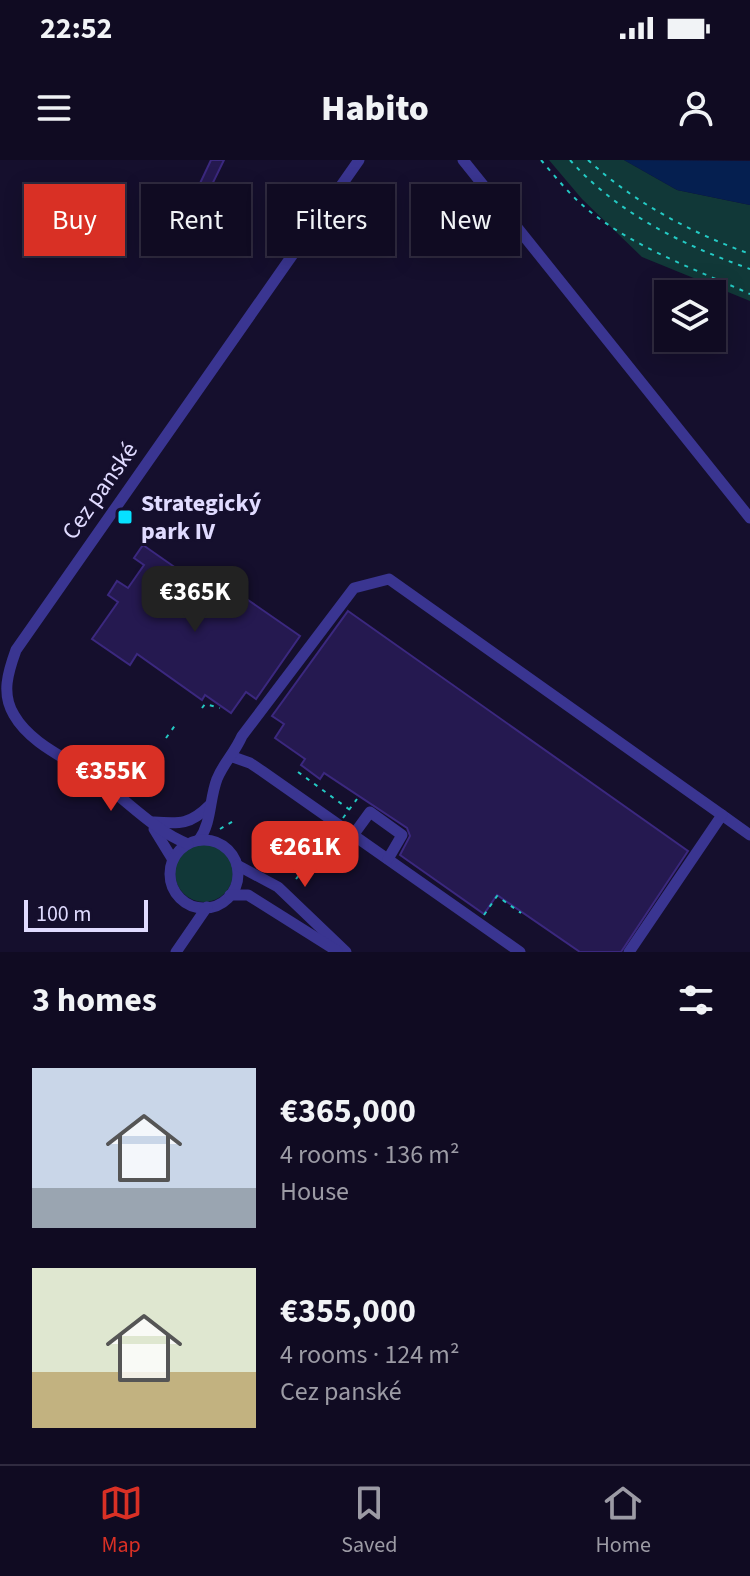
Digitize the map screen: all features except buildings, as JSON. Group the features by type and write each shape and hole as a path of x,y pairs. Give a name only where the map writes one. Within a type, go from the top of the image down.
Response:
{"street":[{"name":"Cez panské","path":"220,844 174,838 26,730 14,715 7,697 7,676 16,650 359,160"},
{"path":"463,160 750,518"},
{"path":"173,860 207,829 223,763 233,757 242,736 354,588 389,579 750,835"},
{"path":"233,757 250,763 356,831 388,859 520,952"},
{"path":"149,822 180,824 198,816 211,804"},
{"path":"211,804 220,844 228,850 237,865 278,887 346,952"},
{"path":"356,831 370,812 402,835 388,859"},
{"path":"629,952 722,815"},
{"name":"Cez panské","path":"149,822 173,860 170,872 177,895 187,903 189,918 186,938"},
{"path":"187,903 207,907 223,901 230,895 237,879 237,865"},
{"path":"230,895 248,895 338,952"},
{"path":"176,952 207,907"}],"path":[{"path":"541,160 580,203 609,225 646,246 750,294"},
{"path":"570,160 604,192 650,225 694,247 750,269"},
{"path":"588,160 635,198 682,226 750,254"},
{"path":"202,708 205,704 220,708"},
{"path":"166,738 176,724"},
{"path":"298,772 350,810"},
{"path":"356,831 344,818 357,799"},
{"path":"220,829 235,820"},
{"path":"279,832 285,823"},
{"path":"296,879 304,869"},
{"path":"484,915 497,896 521,913"}],"green space":[{"path":"549,160 624,160 677,190 750,205 750,301 726,291 726,280 698,280 642,257 582,199"},
{"path":"204,844 224,853 233,873 224,893 204,902 184,893 175,873 184,853"}],"water":[{"path":"624,160 750,161 750,205 677,190"}],"place":[{"name":"Strategický park IV","path":"125,517"}]}
